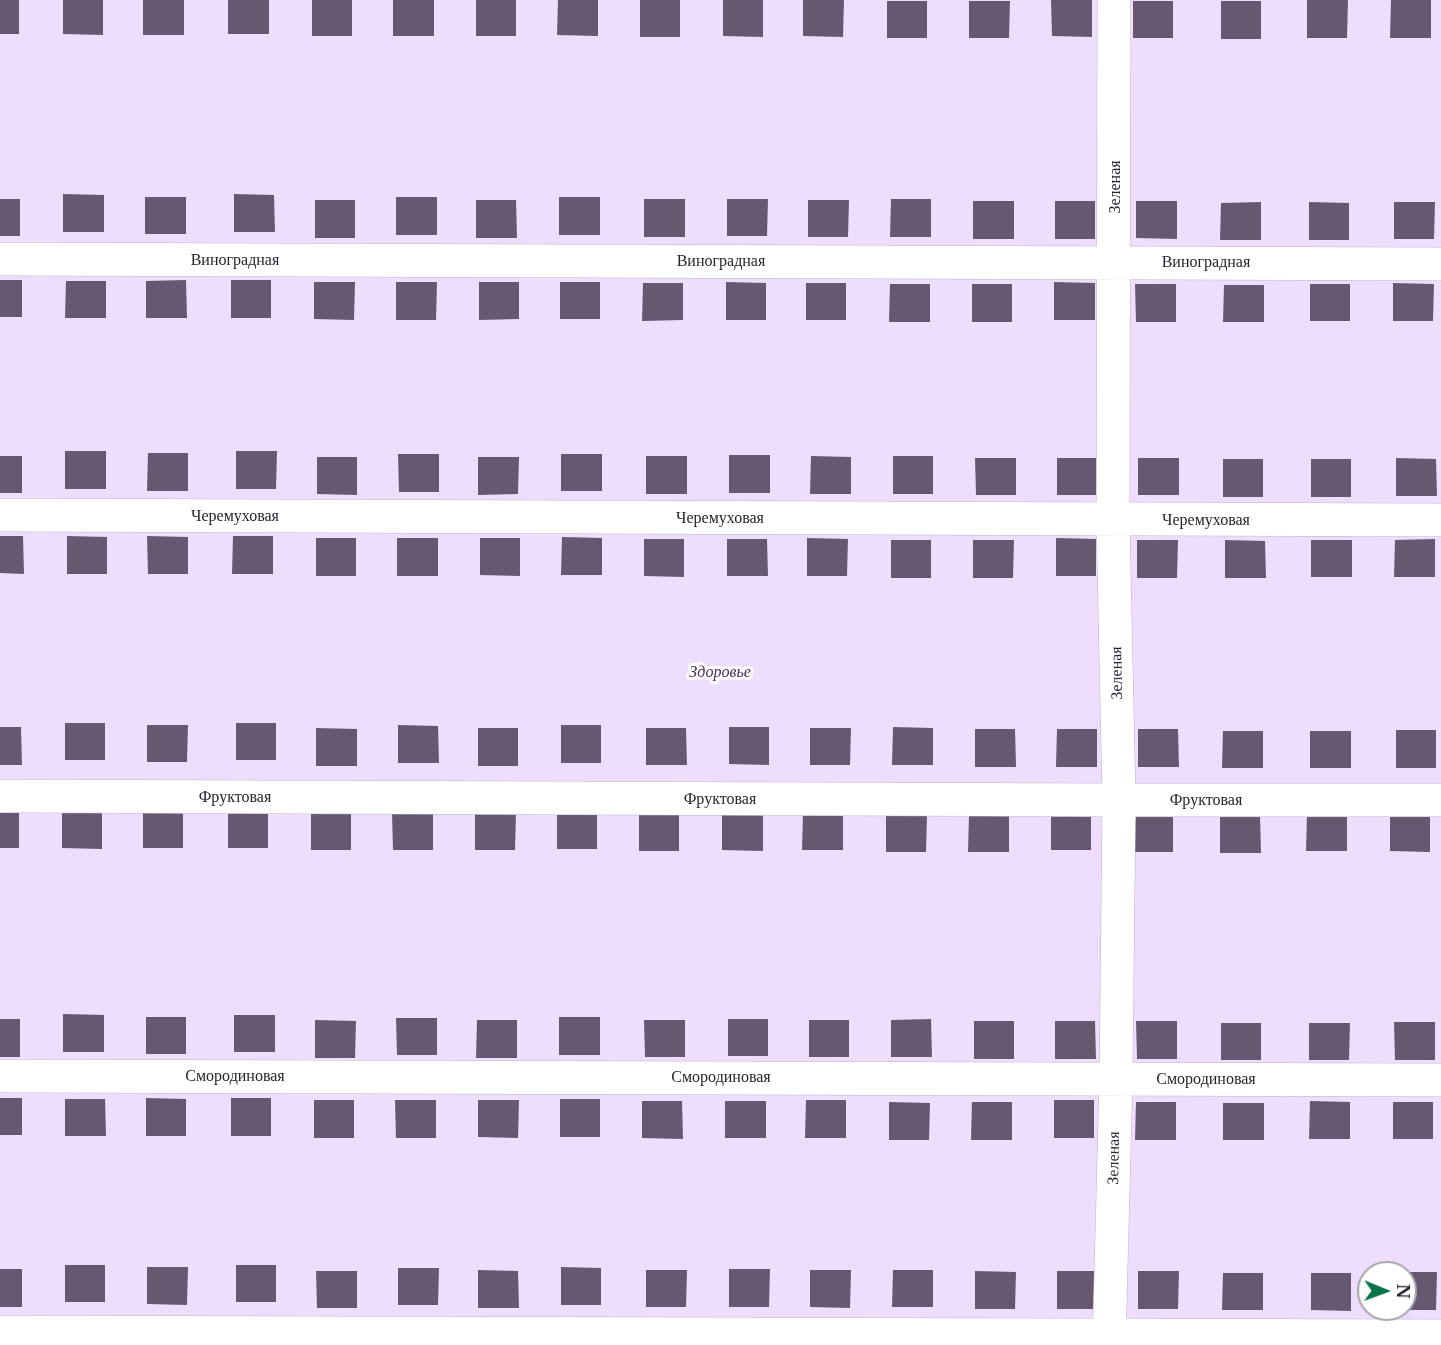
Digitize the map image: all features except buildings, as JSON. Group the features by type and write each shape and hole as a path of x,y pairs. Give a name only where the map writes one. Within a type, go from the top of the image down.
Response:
{"street":[{"name":"Зеленая","path":"1109,1340 1116,1078 1119,800 1113,519 1114,0"},
{"name":"Виноградная","path":"0,259 1441,264"},
{"name":"Черемуховая","path":"0,515 1441,520"},
{"name":"Фруктовая","path":"0,796 1441,800"},
{"name":"Смородиновая","path":"0,1076 1441,1080"},
{"path":"0,1332 1109,1340 1441,1336"}],"green space":[{"name":"Здоровье","path":"0,0 1441,0 1441,1345 0,1345"}]}
